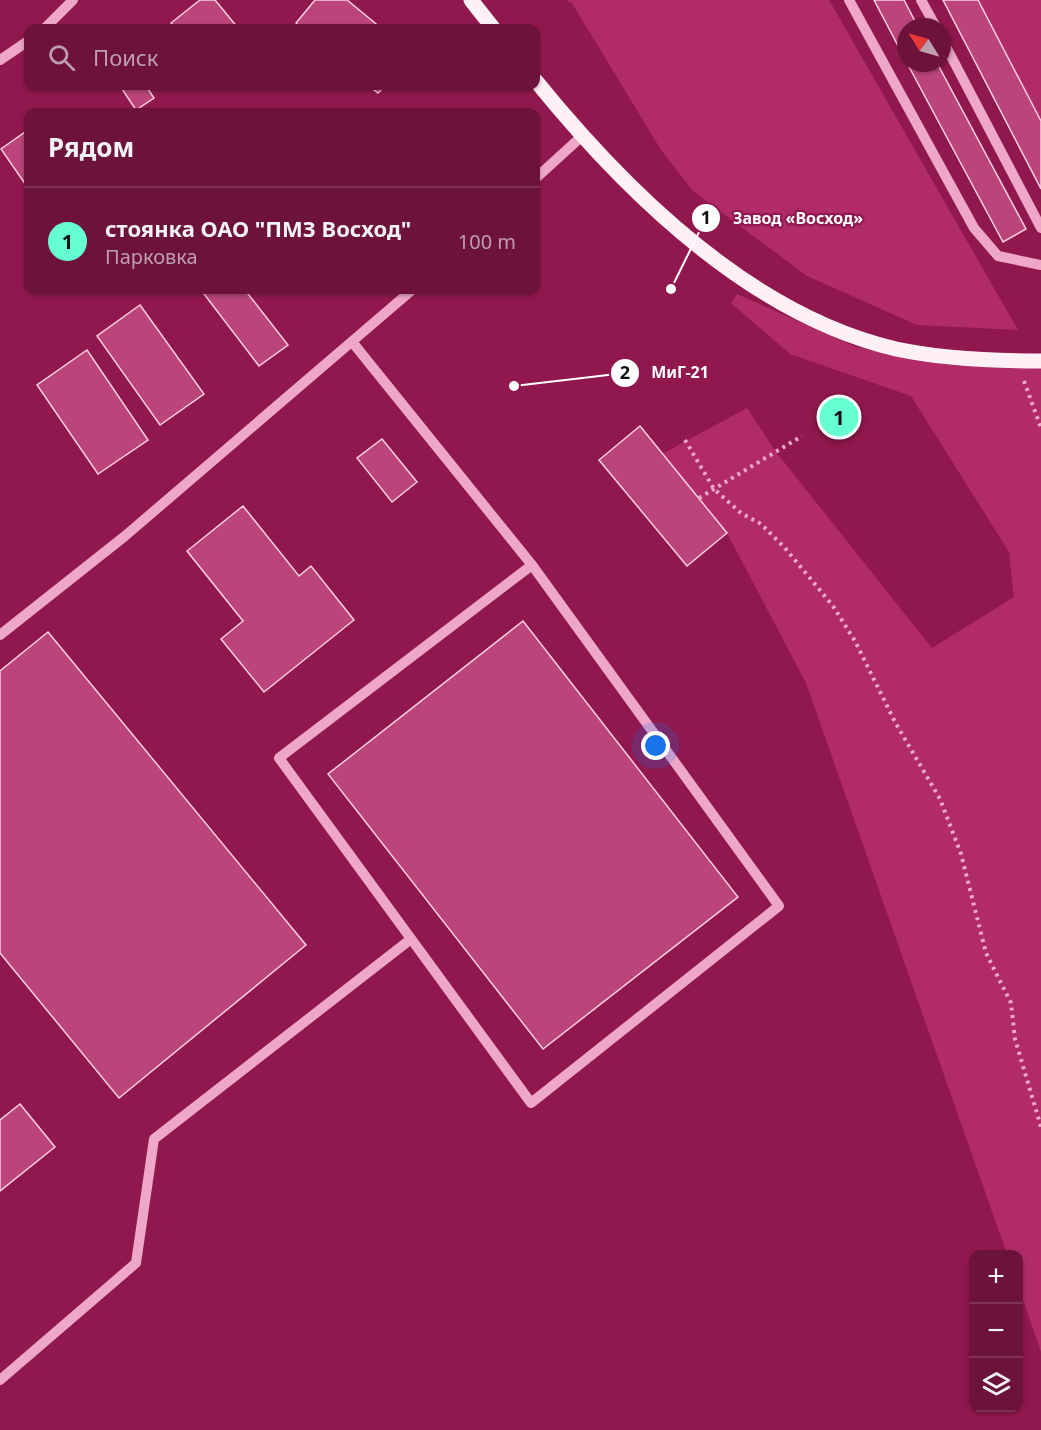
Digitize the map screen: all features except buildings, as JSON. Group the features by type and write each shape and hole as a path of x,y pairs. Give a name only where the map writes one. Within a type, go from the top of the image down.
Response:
{"main road":[{"path":"471,0 490,24"},
{"path":"540,86 581,137 630,187 679,231 778,300 843,331 894,348 965,359 1041,361"}],"lane":[{"path":"49,24 73,0"},
{"path":"849,0 974,228 998,256 1041,266"},
{"path":"921,0 931,18"},
{"path":"0,60 24,44"},
{"path":"951,56 1041,228"},
{"path":"540,174 581,137"},
{"path":"0,634 125,536 407,294"},
{"path":"352,343 532,565 779,906 531,1103 279,758 532,565"},
{"path":"0,1380 136,1263 154,1139 411,939"}],"path":[{"path":"1011,361 1022,376 1041,428"},
{"path":"699,498 802,436"},
{"path":"685,440 714,489 741,513 761,524 785,548 833,606 855,641 877,687 940,800 961,854 986,953 1011,1004 1015,1039 1041,1127"}],"shaded area":[{"path":"566,0 829,0 1018,330 917,325 807,276 693,191 661,150 572,3"},
{"path":"978,0 1041,0 1041,121"},
{"path":"737,294 856,347 952,364 1041,368 1041,1352 1023,1300 1023,1250 1006,1250 806,683 727,533 662,454 747,408 776,452 932,648 1014,597 1009,552 911,396 790,354 731,303"}],"place":[{"name":"Завод «Восход»","path":"671,289"},
{"name":"МиГ-21","path":"514,386"},
{"name":"стоянка ОАО \"ПМЗ Восход\"","path":"839,417"}]}
